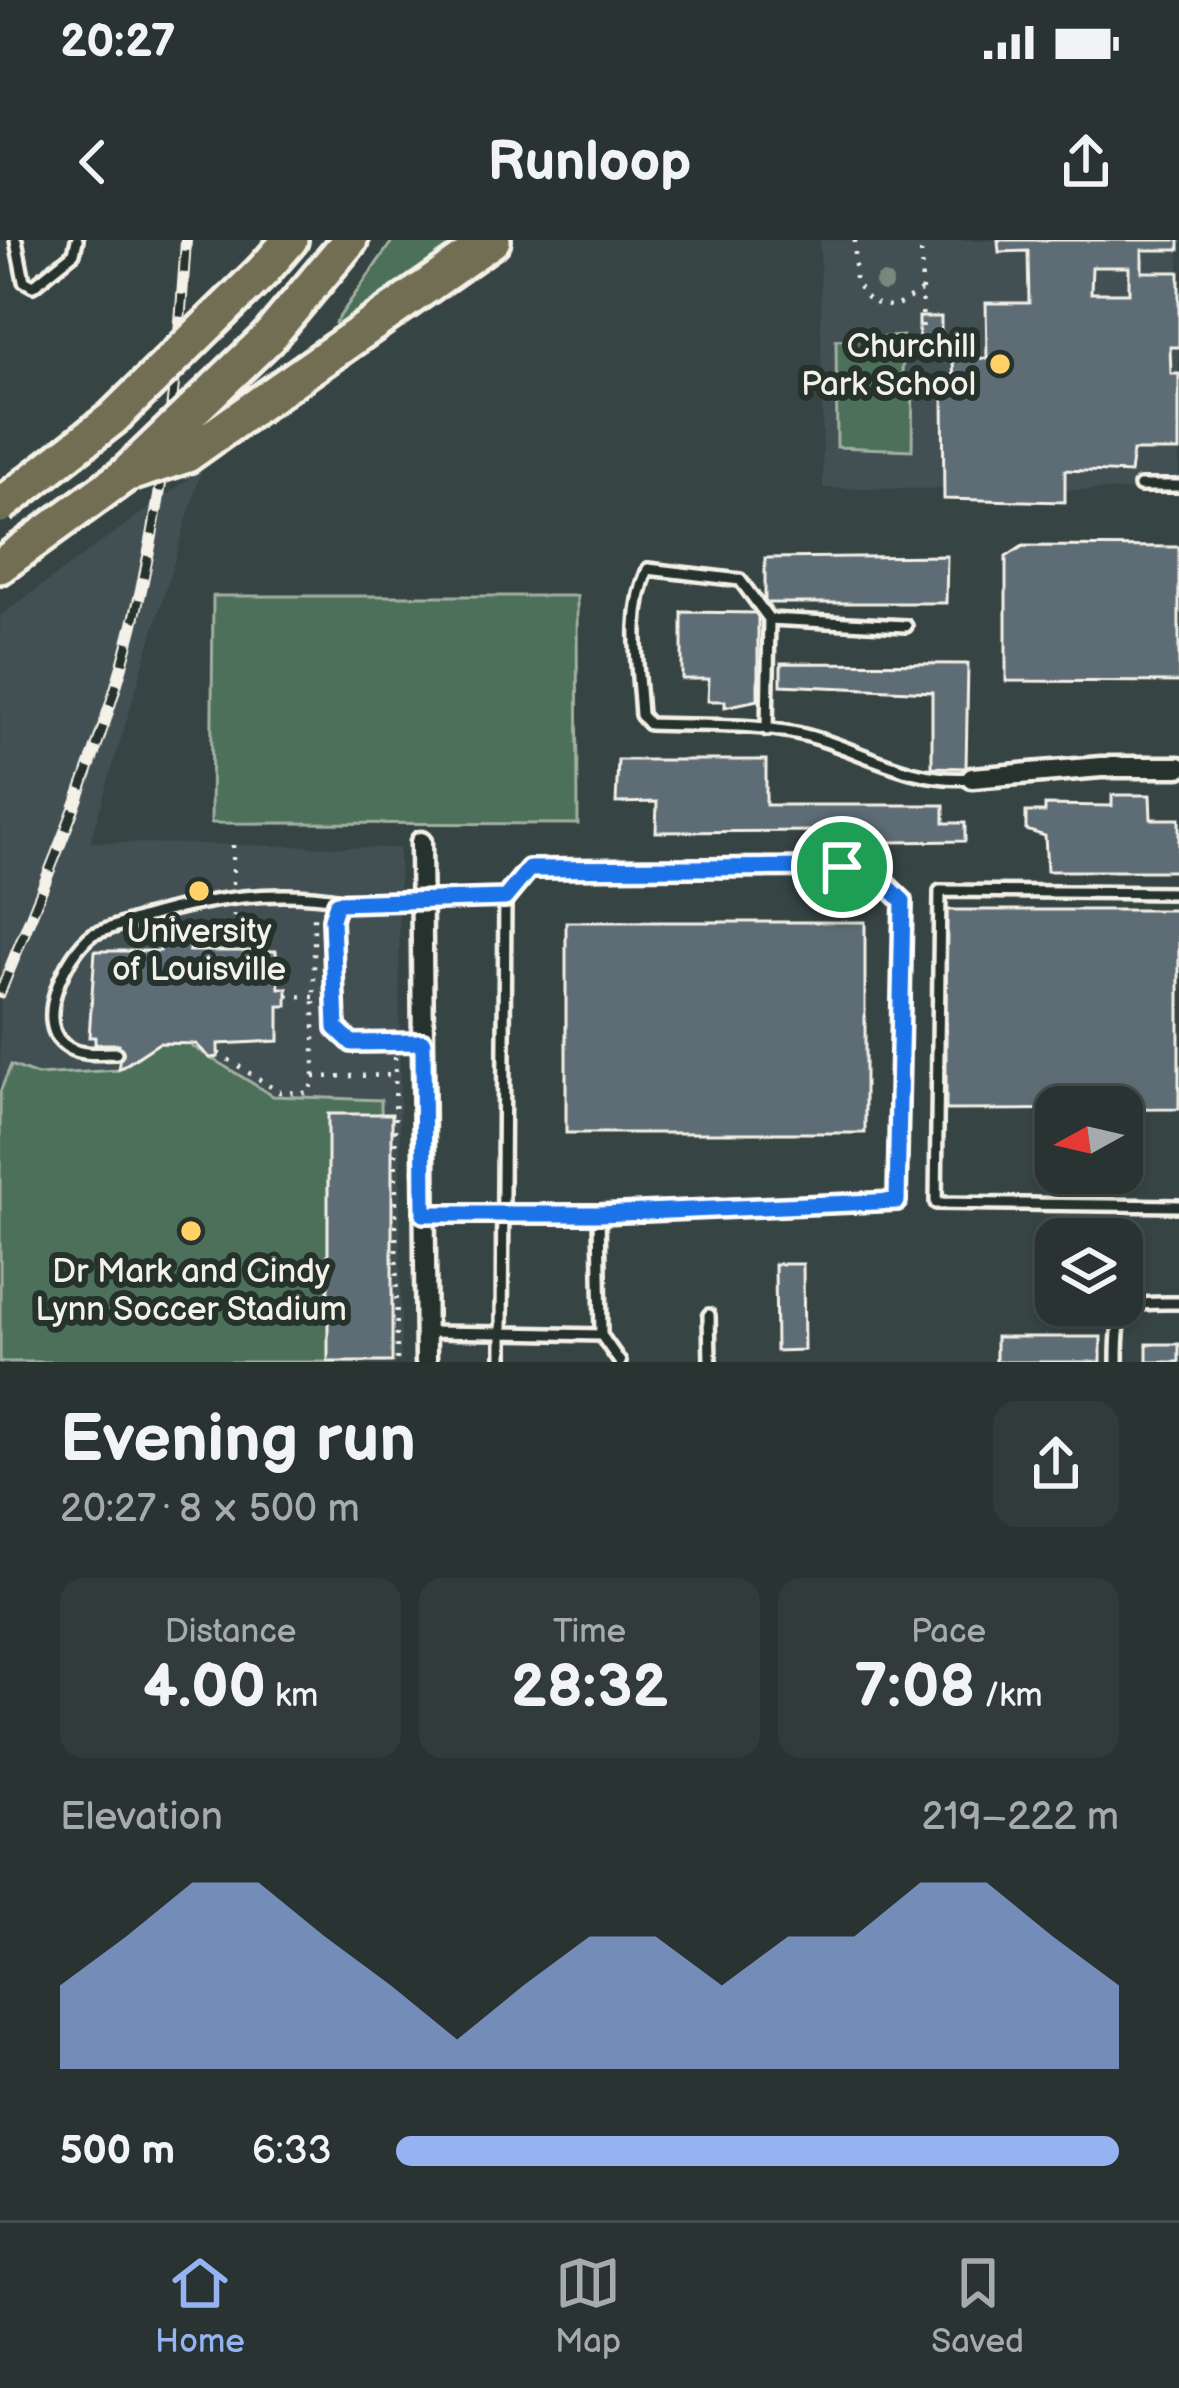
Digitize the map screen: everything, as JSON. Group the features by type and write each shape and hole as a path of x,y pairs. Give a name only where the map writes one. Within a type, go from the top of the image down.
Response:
{"highway":[{"path":"0,506 112,418 290,240"},
{"path":"0,566 125,475 268,338 350,240"},
{"path":"125,475 187,455 493,240"}],"street":[{"path":"972,778 1101,766 1179,767"},
{"path":"421,842 426,1362"}],"lane":[{"path":"16,240 24,281 32,286 74,254 77,240"},
{"path":"1140,486 1179,486"},
{"path":"767,730 769,619 740,580 648,569 637,595 641,715 649,724 767,730 852,749 910,777 972,778"},
{"path":"769,619 906,626"},
{"path":"424,1214 505,1216 599,1214 897,1201 903,901 878,877 842,867 529,869 505,898 505,1216 502,1362"},
{"path":"1179,893 940,891 936,1203 1179,1206"},
{"path":"116,1053 82,1053 64,1046 54,1031 58,975 74,947 93,934 233,896 302,892 344,900 505,898"},
{"path":"344,900 332,919 336,1028 352,1043 423,1042"},
{"path":"599,1214 602,1335 620,1362"},
{"path":"1117,1362 1117,1324 1130,1305 1179,1304"},
{"path":"710,1315 710,1362"},
{"path":"426,1332 602,1335"}],"path":[{"path":"855,240 856,281 870,302 894,307 921,291"},
{"path":"921,240 923,353"},
{"path":"218,1053 279,1092 309,1093 314,1077 314,901"},
{"path":"287,996 314,997"},
{"path":"395,1057 398,1362"},
{"path":"314,1077 395,1075"}],"shaded area":[{"name":"Churchill Park School","path":"820,240 1179,240 1179,491 823,488"},
{"name":"University of Louisville","path":"202,469 90,842 399,848 401,1362 0,1362 0,616"}],"green space":[{"path":"393,240 473,240 339,327 335,323"},
{"path":"903,336 902,376 913,376 912,450 837,447 836,340"},
{"path":"213,596 577,596 578,824 211,823"},
{"name":"Dr Mark and Cindy Lynn Soccer Stadium","path":"172,1034 273,1096 381,1100 384,1362 0,1362 0,1092 11,1065 37,1075 119,1070"}],"building":[{"name":"Churchill Park School","path":"998,240 1179,240 1179,250 1142,250 1142,272 1179,272 1179,347 1170,347 1171,374 1179,374 1179,451 1133,451 1130,473 1065,470 1065,502 944,499 943,391 954,391 953,359 987,358 986,303 1029,303 1028,251 999,252","holes":["1092,267 1129,267 1129,293 1091,293"]},
{"path":"919,317 941,317 941,341 919,340"},
{"path":"1023,546 1179,547 1179,682 1006,681 1006,557"},
{"path":"947,556 946,603 765,603 765,558"},
{"path":"682,612 758,613 758,700 725,707 725,701 708,701 709,679 682,679"},
{"path":"781,663 968,664 966,768 932,767 932,692 781,685"},
{"path":"618,760 766,760 766,805 944,805 944,823 965,823 965,841 815,843 814,831 656,832 657,802 616,803"},
{"path":"1112,795 1150,795 1151,819 1179,819 1179,871 1047,871 1045,836 1026,830 1026,812 1045,812 1045,805 1112,806"},
{"path":"946,910 1179,910 1179,1109 1143,1109 1143,1086 1035,1086 1035,1110 946,1110"},
{"path":"566,922 865,922 865,1133 566,1133"},
{"path":"158,936 191,936 189,951 276,951 279,988 287,988 287,1006 279,1006 279,1041 218,1044 218,1057 210,1058 196,1044 159,1043 119,1069 119,1044 95,1044 95,1037 89,1037 95,951 160,951"},
{"path":"328,1114 392,1114 392,1362 328,1362"},
{"path":"775,1264 803,1264 804,1350 776,1351"},
{"path":"996,1337 1101,1337 1101,1362 996,1362"},
{"path":"1147,1344 1179,1344 1179,1362 1147,1362"}],"railway":[{"path":"0,993 95,749 136,614 165,455 186,240"}],"place":[{"name":"Churchill Park School","path":"1000,364"},
{"name":"University of Louisville","path":"199,891"},
{"name":"Dr Mark and Cindy Lynn Soccer Stadium","path":"191,1231"}],"route":[{"path":"842,867 878,877 903,901 897,1201 599,1214 424,1214 423,1042 352,1043 336,1028 332,919 337,903 505,898 529,869 842,867"}]}
